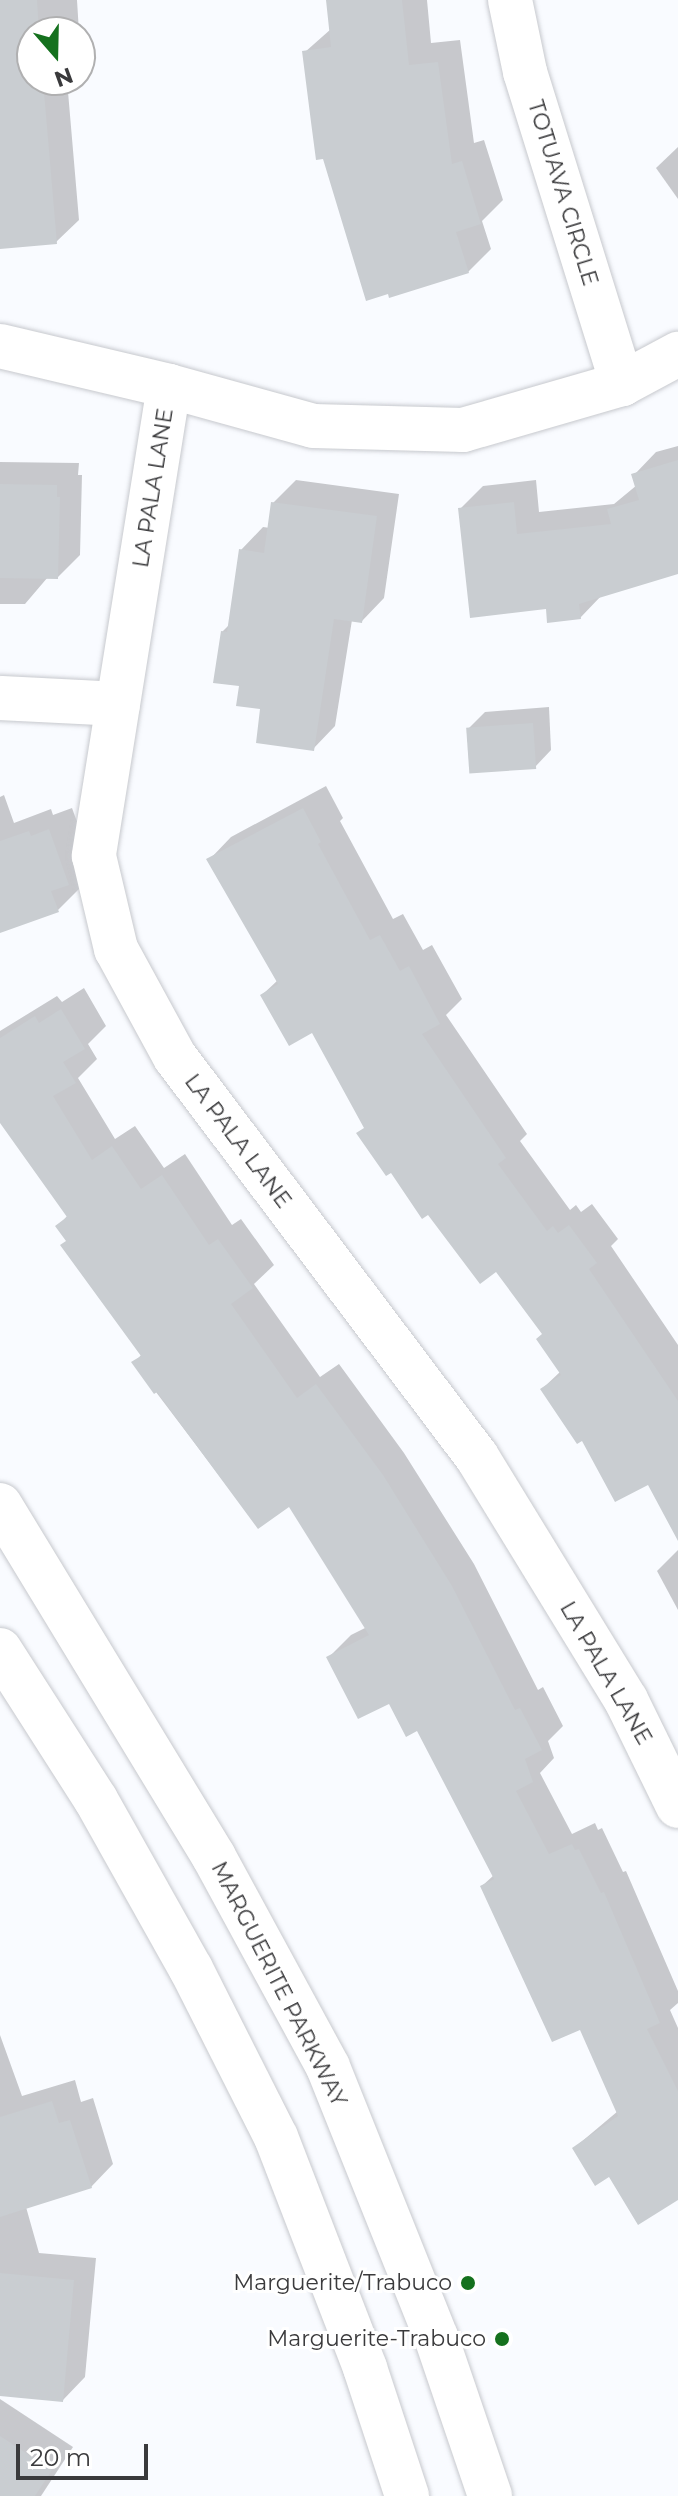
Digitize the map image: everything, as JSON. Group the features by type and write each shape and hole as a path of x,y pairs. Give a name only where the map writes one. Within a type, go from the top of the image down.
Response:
{"street":[{"name":"TOTUAVA CIRCLE","path":"510,0 525,72 622,384"},
{"path":"0,346 169,386 313,426 463,430 622,384 678,354"},
{"name":"LA PALA LANE","path":"169,386 94,856 116,949 175,1057 477,1457 626,1700 678,1806"},
{"path":"0,698 118,704"},
{"name":"MARGUERITE PARKWAY","path":"0,1505 214,1857 328,2067 436,2337 490,2496"},
{"path":"0,1650 103,1813 191,1969 276,2137 365,2368 407,2496"}],"building":[{"path":"0,0 37,0 38,16 16,16 16,96 44,96 57,244 0,249"},
{"path":"326,0 402,0 409,65 438,62 452,164 462,161 481,224 456,232 469,273 389,298 388,294 366,301 323,159 316,160 302,51 331,47"},
{"path":"678,460 678,574 579,604 581,619 547,623 546,609 470,618 458,508 514,502 517,534 611,524 607,509 639,500 631,474"},
{"path":"0,484 57,485 57,497 60,497 58,579 0,578"},
{"path":"271,502 377,516 362,623 334,619 314,751 256,743 260,709 236,706 239,686 213,683 221,631 227,632 239,549 264,553"},
{"path":"533,723 536,769 469,774 466,728"},
{"path":"303,808 321,842 318,844 370,940 380,935 400,971 409,966 440,1024 422,1034 506,1158 498,1164 547,1231 553,1226 558,1233 569,1225 597,1263 589,1269 678,1401 678,1541 648,1485 615,1502 582,1441 577,1444 540,1389 561,1375 536,1339 542,1334 496,1272 480,1284 428,1215 422,1219 391,1173 386,1176 356,1133 364,1128 312,1033 289,1046 260,995 278,984 206,859"},
{"path":"49,829 69,885 51,891 59,912 0,933 0,841 29,831 31,836"},
{"path":"61,1009 85,1049 63,1062 76,1083 53,1096 92,1160 112,1146 141,1189 162,1175 209,1245 218,1239 253,1288 231,1304 297,1398 316,1384 383,1475 452,1586 515,1710 520,1708 542,1750 525,1759 533,1782 516,1791 549,1854 572,1844 575,1850 579,1849 601,1893 604,1892 660,2023 647,2029 678,2091 678,2200 638,2225 609,2177 595,2186 572,2148 618,2116 580,2030 552,2042 480,1886 494,1879 417,1731 406,1737 389,1704 358,1719 326,1657 369,1635 289,1507 258,1529 157,1392 154,1394 131,1362 141,1356 60,1245 66,1241 55,1226 67,1217 0,1123 0,1038 35,1016 39,1023"},
{"path":"52,2101 59,2123 70,2120 92,2188 0,2217 0,2117"},
{"path":"0,2273 74,2280 63,2402 0,2396"},
{"path":"0,2436 52,2470 35,2496 0,2496"}],"place":[{"name":"Marguerite/Trabuco","path":"468,2283"},
{"name":"Marguerite-Trabuco","path":"502,2339"}]}
